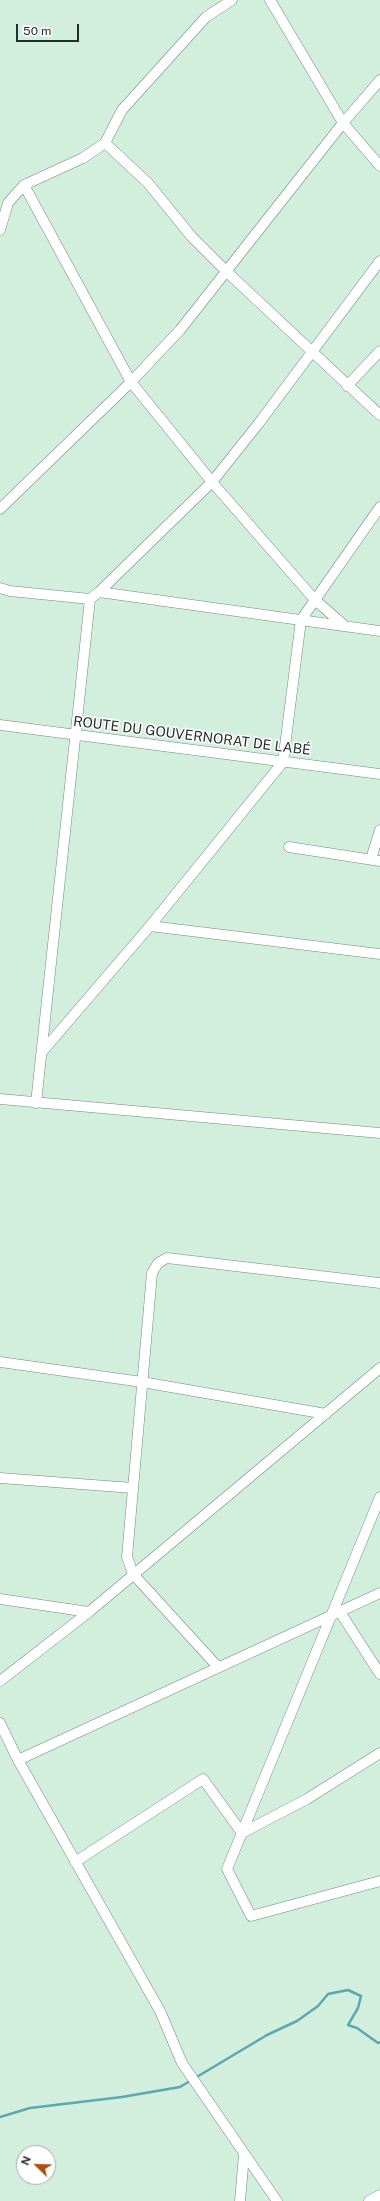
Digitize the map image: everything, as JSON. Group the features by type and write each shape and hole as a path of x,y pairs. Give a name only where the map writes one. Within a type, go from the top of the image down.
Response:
{"street":[{"path":"0,230 8,203 24,184 83,158 105,143 122,110 206,17 232,0"},
{"path":"270,0 343,123 380,166"},
{"path":"0,509 131,382 180,330 343,123 380,80"},
{"path":"105,143 148,183 191,236 227,272 380,415"},
{"path":"24,184 131,382 212,482 315,600 345,626"},
{"path":"0,588 10,591 90,599 99,592 212,482 260,423 380,261"},
{"path":"348,386 380,351"},
{"path":"42,1052 150,926 283,762 301,620 380,506"},
{"path":"99,592 380,631"},
{"path":"36,1103 90,599"},
{"name":"ROUTE DU GOUVERNORAT DE LABÉ","path":"0,725 75,736 380,774"},
{"path":"289,847 376,860 380,830"},
{"path":"150,926 380,954"},
{"path":"0,1099 380,1133"},
{"path":"218,1667 133,1574 128,1557 152,1273 158,1263 167,1258 380,1284"},
{"path":"0,1362 142,1382 326,1414"},
{"path":"0,1681 89,1612 380,1368"},
{"path":"0,1478 133,1488"},
{"path":"380,1497 336,1613 228,1869 251,1916 380,1881"},
{"path":"18,1760 380,1594"},
{"path":"0,1599 89,1612"},
{"path":"336,1613 380,1674"},
{"path":"0,1723 18,1760 160,2011 182,2063 202,2095 277,2201"},
{"path":"242,1833 306,1799 380,1753"},
{"path":"76,1862 203,1779 242,1833"},
{"path":"240,2201 244,2155"},
{"path":"369,2201 380,2195"}],"waterway":[{"path":"195,2078 267,2035 297,2021 318,2006 328,1994 348,1990 361,1996 358,2008 348,2025 357,2028 378,2043 380,2042"},
{"path":"0,2117 30,2108 122,2097 180,2087 190,2081"}]}
